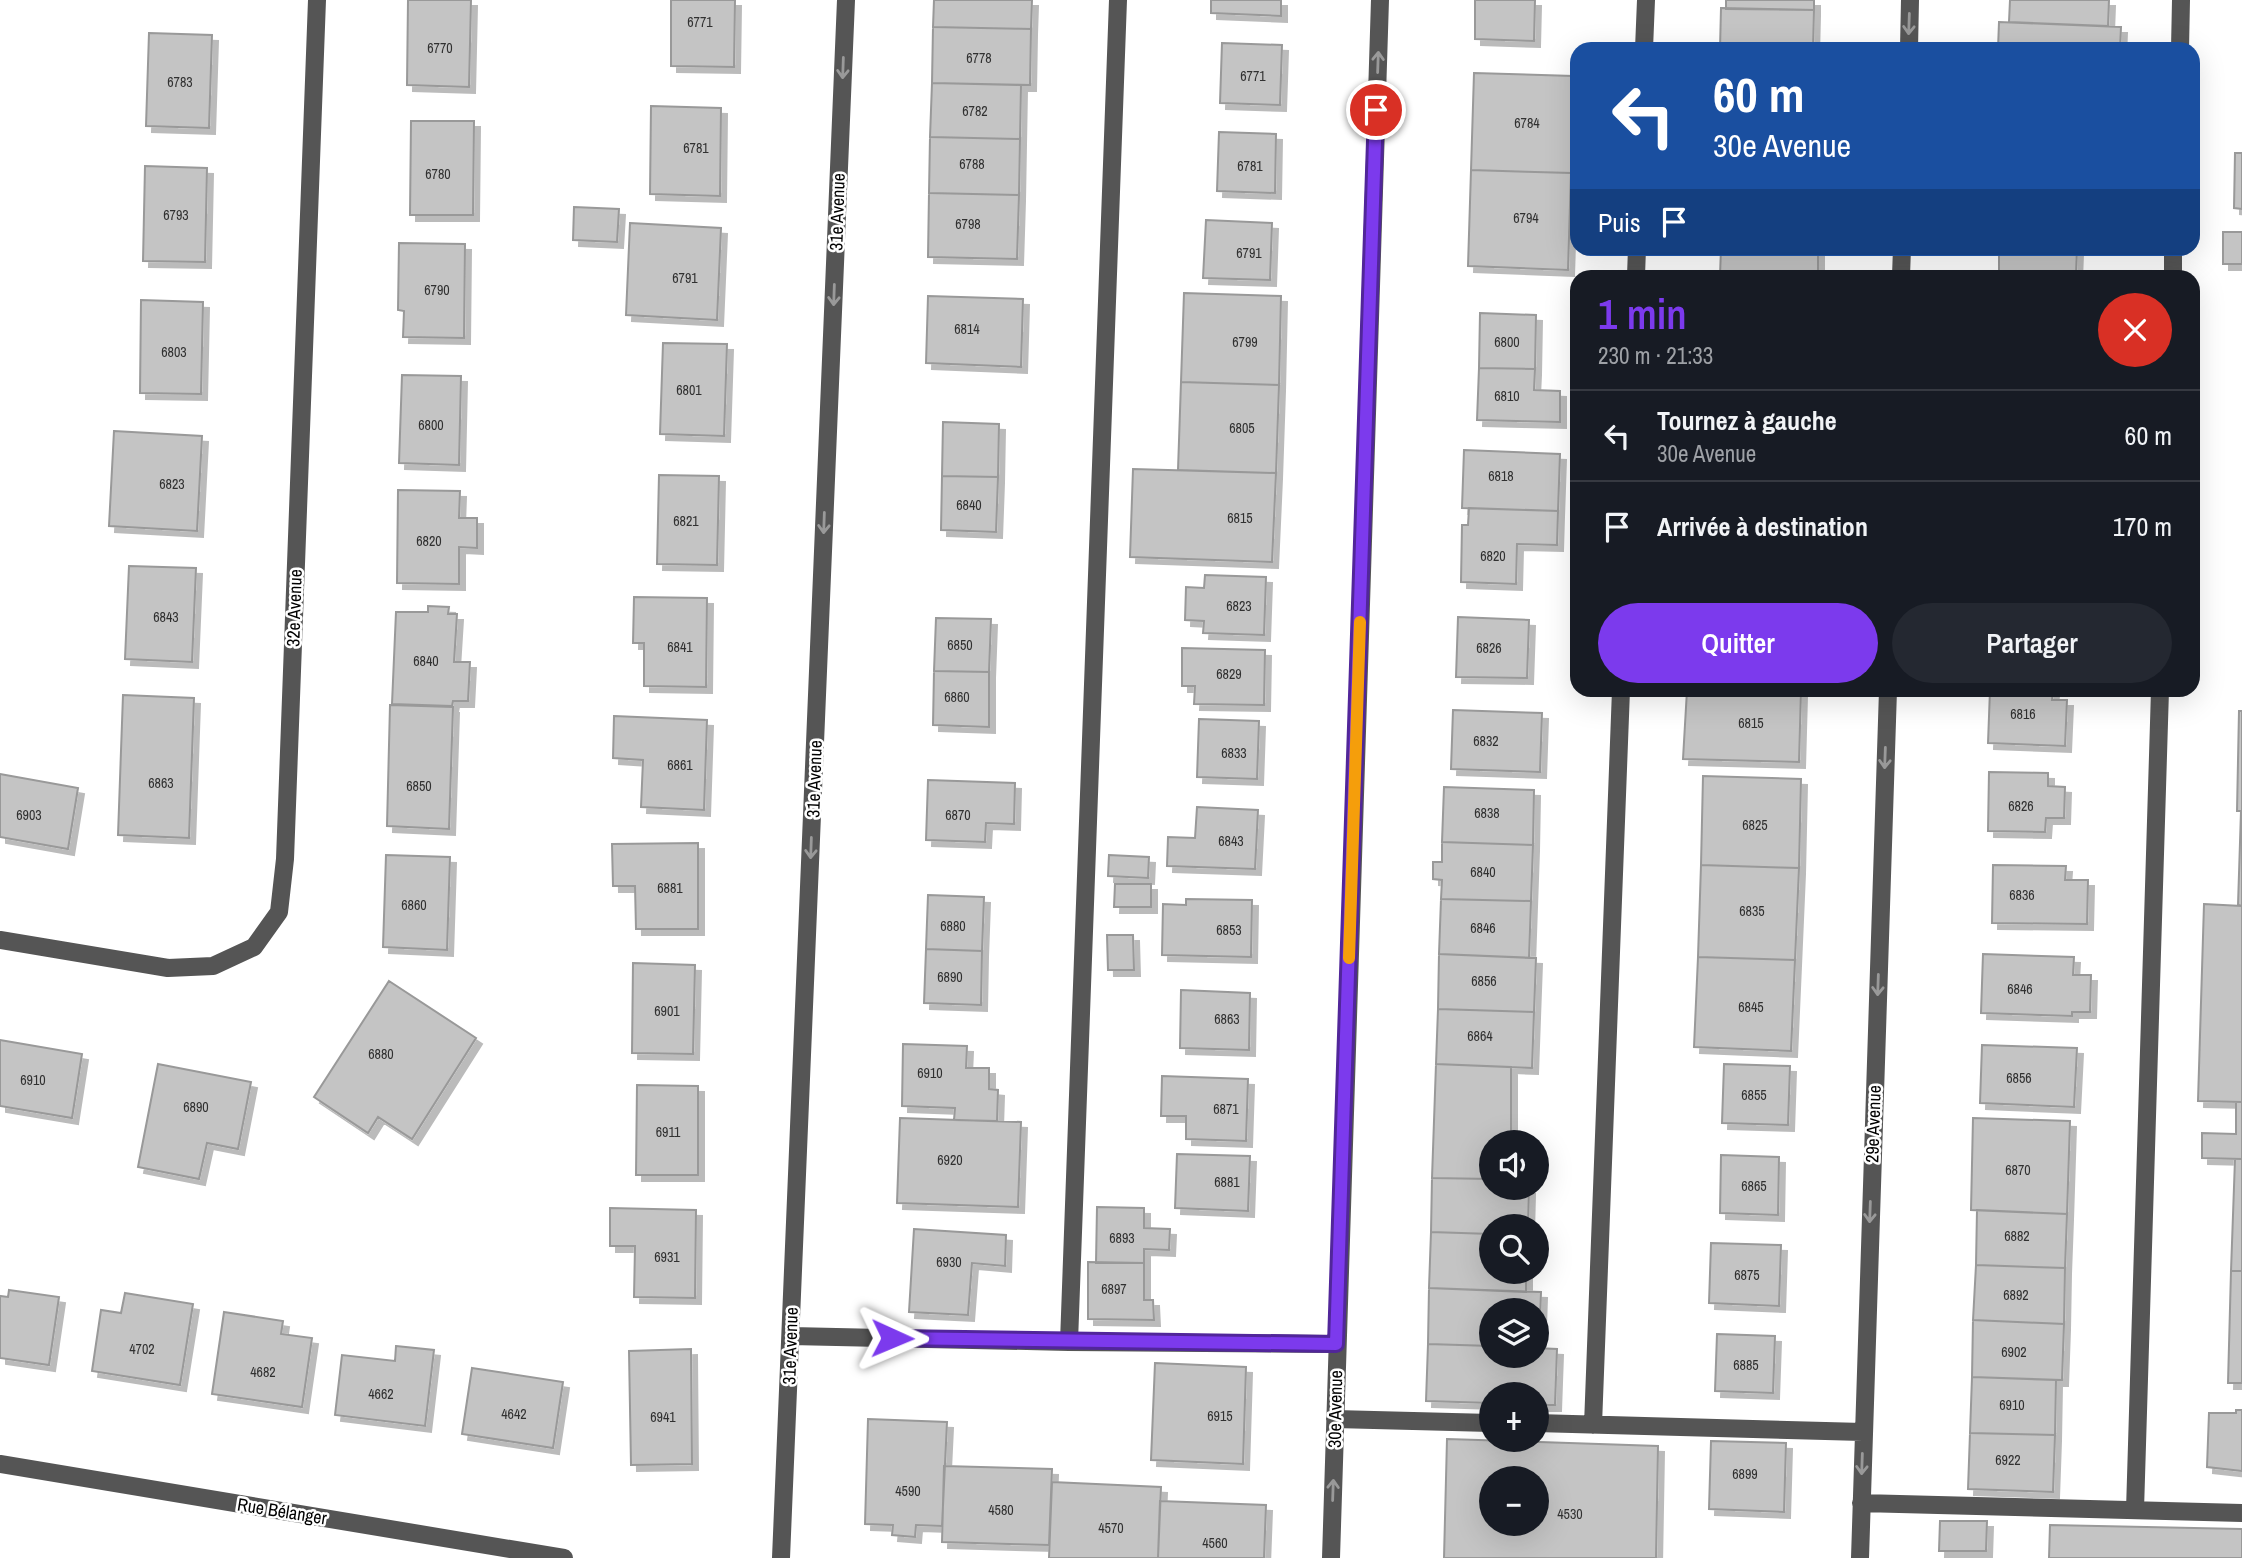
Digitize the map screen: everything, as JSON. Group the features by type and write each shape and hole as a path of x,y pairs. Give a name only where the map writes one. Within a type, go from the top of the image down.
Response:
{"street":[{"name":"32e Avenue","path":"0,940 168,968 213,966 254,947 279,912 285,859 317,0"},
{"name":"31e Avenue","path":"781,1558 846,0"},
{"path":"1069,1342 1118,0"},
{"name":"30e Avenue","path":"1331,1558 1380,0"},
{"path":"1644,42 1646,0"},
{"path":"1909,42 1910,0"},
{"path":"2179,42 2181,0"},
{"path":"1593,1425 1620,697"},
{"name":"29e Avenue","path":"1860,1558 1888,697"},
{"path":"2135,1510 2160,697"},
{"path":"791,1335 1069,1342 1336,1344"},
{"path":"1335,1419 1479,1423"},
{"path":"1549,1423 1863,1432"},
{"name":"Rue Bélanger","path":"0,1464 564,1558"},
{"path":"1861,1503 2242,1513"}],"building":[{"path":"408,0 471,0 469,87 407,85"},
{"path":"671,0 735,0 734,67 671,66"},
{"path":"934,0 1032,0 1031,29 933,27"},
{"path":"1211,0 1281,0 1281,16 1211,13"},
{"path":"1475,0 1535,0 1534,41 1475,39"},
{"path":"1726,0 1814,0 1814,10 1726,9"},
{"path":"2010,0 2109,0 2108,26 2009,22"},
{"path":"1721,8 1814,10 1813,42 1720,42"},
{"path":"1999,22 2121,27 2120,42 1998,42"},
{"path":"933,27 1031,29 1030,85 932,83"},
{"path":"149,33 212,35 209,128 146,126"},
{"path":"1222,43 1282,45 1280,105 1220,103"},
{"path":"1474,73 1570,76 1570,173 1471,170"},
{"path":"932,83 1021,85 1020,139 930,137"},
{"path":"651,106 721,108 720,196 650,194"},
{"path":"411,121 474,121 473,215 410,215"},
{"path":"1219,132 1276,134 1275,193 1217,191"},
{"path":"930,137 1020,139 1019,195 929,193"},
{"path":"2235,153 2242,153 2242,209 2234,208"},
{"path":"145,166 207,168 205,262 143,261"},
{"path":"1471,170 1570,173 1568,270 1468,266"},
{"path":"929,193 1019,195 1017,259 928,257"},
{"path":"574,207 619,209 617,242 573,240"},
{"path":"1206,220 1272,223 1270,280 1203,278"},
{"path":"630,223 721,228 717,320 626,315"},
{"path":"2223,232 2242,232 2242,264 2223,264"},
{"path":"399,243 465,244 464,338 403,337 404,311 398,310"},
{"path":"1721,256 1818,256 1818,270 1720,270"},
{"path":"1999,256 2077,256 2076,270 1999,270"},
{"path":"1184,293 1281,296 1279,385 1181,382"},
{"path":"928,296 1023,299 1021,367 926,363"},
{"path":"141,300 203,302 201,394 140,393"},
{"path":"1480,313 1536,315 1535,369 1479,368"},
{"path":"663,343 727,344 724,436 660,434"},
{"path":"1479,368 1535,369 1534,390 1560,391 1560,422 1477,420"},
{"path":"402,375 461,376 459,465 399,463"},
{"path":"1181,382 1279,385 1276,473 1178,470"},
{"path":"943,422 999,424 998,477 942,476"},
{"path":"114,431 202,436 197,531 109,526"},
{"path":"1464,450 1560,454 1558,511 1462,508"},
{"path":"1133,469 1276,473 1272,562 1130,557"},
{"path":"659,475 719,476 717,565 657,564"},
{"path":"942,476 998,477 996,532 941,530"},
{"path":"398,490 460,491 459,518 477,518 477,548 459,547 459,584 397,583"},
{"path":"1469,508 1558,511 1557,545 1517,544 1516,584 1461,582 1462,525 1468,525"},
{"path":"129,566 196,568 192,662 125,659"},
{"path":"1205,575 1266,577 1264,635 1203,633 1204,621 1185,620 1186,587 1204,588"},
{"path":"634,597 707,598 706,687 644,686 644,643 633,643"},
{"path":"428,606 449,607 448,614 457,614 454,662 470,662 468,701 453,701 452,706 392,704 396,612 428,612"},
{"path":"1458,617 1529,620 1527,678 1456,677"},
{"path":"936,618 991,619 989,672 934,671"},
{"path":"1182,648 1265,650 1264,705 1194,704 1195,686 1182,686"},
{"path":"934,671 989,672 989,727 933,725"},
{"path":"123,695 194,698 189,838 118,835"},
{"path":"1687,697 1801,697 1799,762 1683,759"},
{"path":"1990,697 2052,697 2052,700 2067,700 2065,746 1988,743"},
{"path":"390,705 453,707 449,829 387,826"},
{"path":"1453,710 1542,713 1540,772 1451,769"},
{"path":"2239,711 2242,711 2242,811 2237,811"},
{"path":"614,716 707,720 704,810 641,807 643,760 613,758"},
{"path":"1199,719 1259,721 1257,779 1197,777"},
{"path":"1989,772 2048,773 2048,786 2065,787 2064,818 2046,818 2045,832 1988,831"},
{"path":"0,774 78,788 68,849 0,837"},
{"path":"1703,776 1801,779 1799,868 1701,865"},
{"path":"928,780 1015,783 1014,824 986,823 985,842 926,840"},
{"path":"1444,787 1534,790 1533,845 1442,842"},
{"path":"1197,807 1258,810 1255,869 1167,866 1168,837 1195,838"},
{"path":"2242,811 2242,906 2238,905"},
{"path":"1442,842 1533,845 1531,901 1441,899 1442,880 1433,879 1433,862 1442,862"},
{"path":"698,843 698,929 636,929 635,886 613,886 612,844"},
{"path":"386,855 450,857 447,950 383,947"},
{"path":"1109,855 1149,857 1148,878 1108,876"},
{"path":"1701,865 1799,868 1795,960 1698,957"},
{"path":"1993,865 2066,866 2065,880 2088,880 2087,924 1992,923"},
{"path":"1115,884 1151,884 1151,907 1114,907"},
{"path":"928,895 984,897 982,951 926,949"},
{"path":"1186,899 1252,900 1251,957 1162,955 1163,904 1186,905"},
{"path":"1441,899 1531,901 1529,958 1439,954"},
{"path":"2204,904 2242,906 2242,1102 2198,1101"},
{"path":"1107,935 1133,935 1134,970 1108,970"},
{"path":"926,949 982,951 981,1005 924,1003"},
{"path":"1439,954 1536,958 1534,1012 1438,1009"},
{"path":"1983,954 2074,957 2073,975 2091,975 2090,1012 2072,1012 2072,1016 1981,1013"},
{"path":"1698,957 1795,960 1791,1051 1694,1047"},
{"path":"633,963 695,965 693,1054 632,1053"},
{"path":"389,981 476,1038 412,1139 378,1117 368,1133 314,1097"},
{"path":"1181,990 1250,993 1249,1050 1180,1048"},
{"path":"1438,1009 1534,1012 1532,1068 1436,1064"},
{"path":"0,1040 82,1054 72,1118 0,1106"},
{"path":"903,1044 967,1046 966,1068 989,1068 989,1089 998,1090 997,1121 954,1120 955,1108 902,1106"},
{"path":"1982,1045 2077,1048 2074,1107 1980,1103"},
{"path":"158,1064 251,1082 238,1149 207,1143 199,1179 138,1167"},
{"path":"1436,1064 1511,1067 1511,1130 1479,1130 1479,1179 1432,1178"},
{"path":"1724,1064 1790,1066 1788,1125 1722,1123"},
{"path":"1162,1076 1248,1079 1246,1141 1186,1139 1186,1116 1161,1116"},
{"path":"637,1085 698,1086 698,1175 636,1175"},
{"path":"2236,1102 2242,1102 2242,1159 2202,1158 2202,1133 2236,1134"},
{"path":"900,1118 1021,1122 1018,1207 897,1203"},
{"path":"1973,1118 2070,1121 2067,1214 1971,1210"},
{"path":"1177,1154 1250,1156 1248,1211 1175,1208"},
{"path":"1721,1155 1779,1157 1778,1215 1720,1213"},
{"path":"2235,1159 2242,1159 2242,1271 2231,1271"},
{"path":"1432,1178 1479,1179 1479,1200 1529,1200 1528,1214 1479,1214 1479,1234 1431,1232"},
{"path":"1097,1207 1144,1208 1144,1228 1170,1229 1169,1250 1144,1249 1144,1263 1096,1263"},
{"path":"610,1208 696,1210 695,1298 634,1297 635,1246 610,1246"},
{"path":"1977,1210 2067,1214 2065,1268 1976,1265"},
{"path":"914,1229 1006,1235 1005,1266 972,1263 968,1315 909,1312"},
{"path":"1431,1232 1479,1234 1479,1284 1526,1284 1526,1292 1429,1288"},
{"path":"1711,1243 1781,1245 1779,1306 1709,1303"},
{"path":"1088,1262 1144,1263 1144,1300 1153,1300 1154,1320 1088,1319"},
{"path":"1976,1265 2065,1268 2064,1324 1973,1320"},
{"path":"2231,1271 2242,1271 2242,1383 2228,1383"},
{"path":"1429,1288 1541,1292 1541,1298 1479,1298 1479,1346 1428,1344"},
{"path":"9,1290 59,1297 49,1365 0,1358 0,1296 8,1297"},
{"path":"125,1293 193,1304 180,1385 92,1371 101,1310 121,1313"},
{"path":"224,1312 283,1321 281,1334 312,1338 302,1407 212,1394"},
{"path":"1973,1320 2064,1324 2062,1380 1972,1377"},
{"path":"1717,1334 1775,1336 1773,1393 1715,1391"},
{"path":"1428,1344 1479,1346 1479,1368 1549,1368 1549,1349 1557,1349 1555,1405 1549,1405 1549,1382 1479,1382 1479,1403 1426,1401"},
{"path":"396,1346 434,1350 425,1426 335,1415 342,1355 395,1361"},
{"path":"691,1349 692,1464 631,1465 629,1351"},
{"path":"1155,1363 1246,1367 1243,1464 1151,1460"},
{"path":"472,1368 563,1382 553,1448 462,1434"},
{"path":"1972,1377 2056,1380 2055,1435 1970,1433"},
{"path":"2236,1410 2242,1410 2242,1471 2207,1467 2209,1413 2236,1413"},
{"path":"868,1419 947,1422 942,1526 916,1525 915,1537 892,1535 893,1525 865,1524"},
{"path":"1970,1433 2055,1435 2053,1492 1968,1489"},
{"path":"1447,1439 1479,1440 1479,1452 1549,1452 1549,1442 1658,1446 1656,1558 1444,1558"},
{"path":"1711,1441 1786,1443 1784,1512 1709,1509"},
{"path":"944,1466 1052,1469 1049,1545 942,1542"},
{"path":"1052,1482 1161,1487 1158,1558 1049,1558"},
{"path":"1160,1501 1266,1505 1264,1558 1158,1558"},
{"path":"1940,1521 1987,1521 1986,1551 1939,1551"},
{"path":"2050,1525 2242,1529 2242,1558 2049,1558"}],"slow traffic":[{"path":"1349,958 1360,622"}],"route":[{"path":"892,1338 1336,1344 1376,110"}]}
